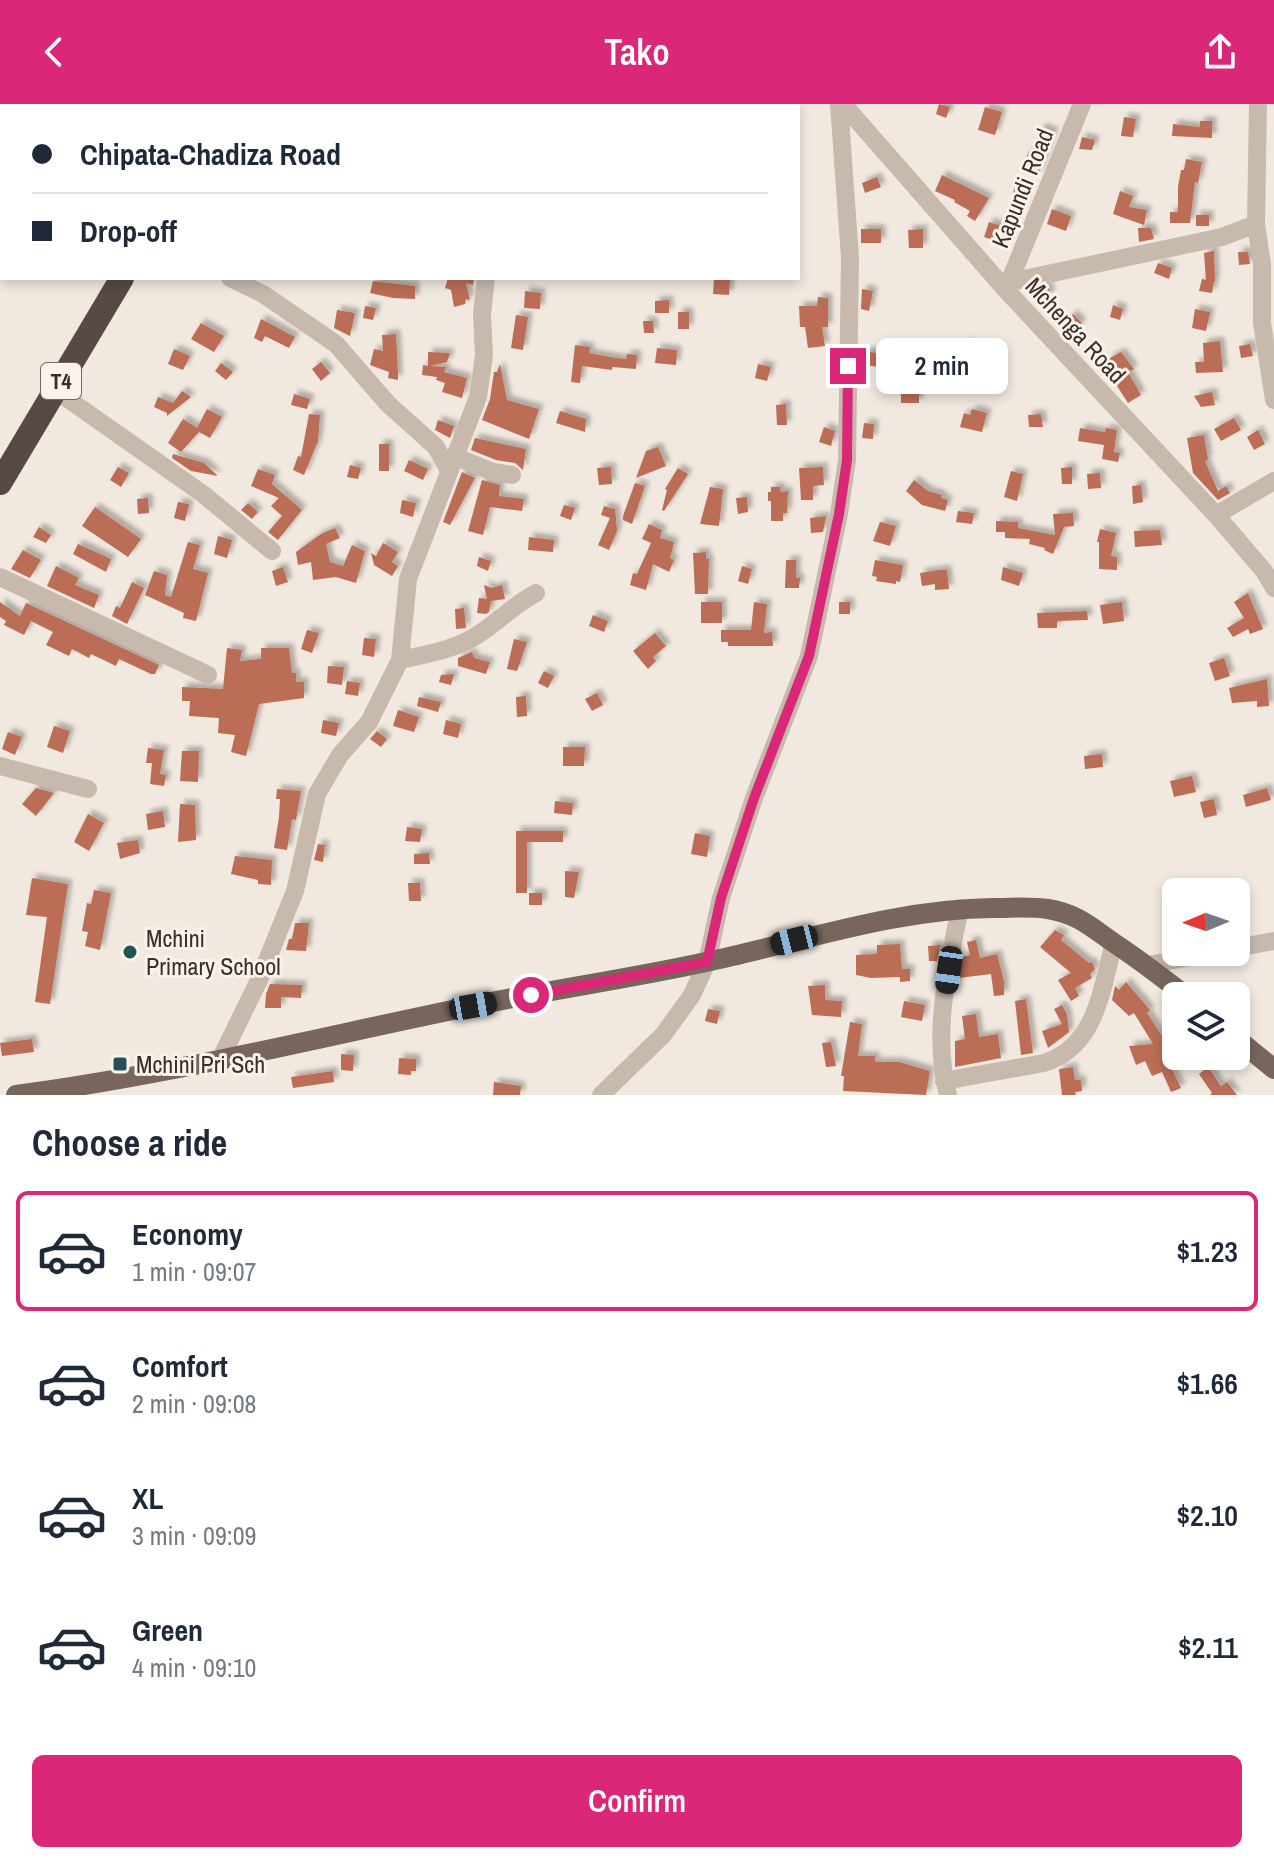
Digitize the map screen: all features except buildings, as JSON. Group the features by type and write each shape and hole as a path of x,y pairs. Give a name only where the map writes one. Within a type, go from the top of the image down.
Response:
{"highway":[{"name":"T4","path":"0,483 121,280"}],"main road":[{"path":"16,1095 219,1062 473,1006 707,962 822,933 960,908 1024,907 1072,915 1094,926 1169,982"},
{"path":"1250,1049 1274,1069"}],"street":[{"name":"Mchenga Road","path":"841,104 1216,515 1264,571 1274,588"},
{"path":"601,1095 663,1035 692,995 707,962 721,898 754,798 809,656 839,514 847,460 850,258 841,104"},
{"name":"Kapundi Road","path":"1008,286 1082,104"},
{"path":"1258,104 1266,135 1256,224 1262,264 1262,323 1274,400"},
{"path":"1008,286 1222,237 1256,224"},
{"path":"234,280 263,294 336,344 388,404 451,463 512,475"},
{"path":"219,1062 260,978 295,891 317,794 340,755 369,722 400,660 408,579 478,397 484,355 482,314 486,280"},
{"path":"55,390 203,494 272,551"},
{"path":"1216,515 1274,481"},
{"path":"0,577 208,675"},
{"path":"400,660 442,651 478,635 518,603 536,593"},
{"path":"0,766 88,789"},
{"path":"960,908 945,998 942,1053 946,1088 1056,1059 1078,1043 1088,1031 1114,943"},
{"path":"1250,945 1274,941"},
{"path":"1148,965 1162,962"}],"place":[{"name":"Mchini Primary School","path":"130,952"},
{"name":"Mchini Pri Sch","path":"120,1064"}],"route":[{"path":"531,995 707,962 721,898 754,798 809,656 839,514 847,460 848,366"}]}
